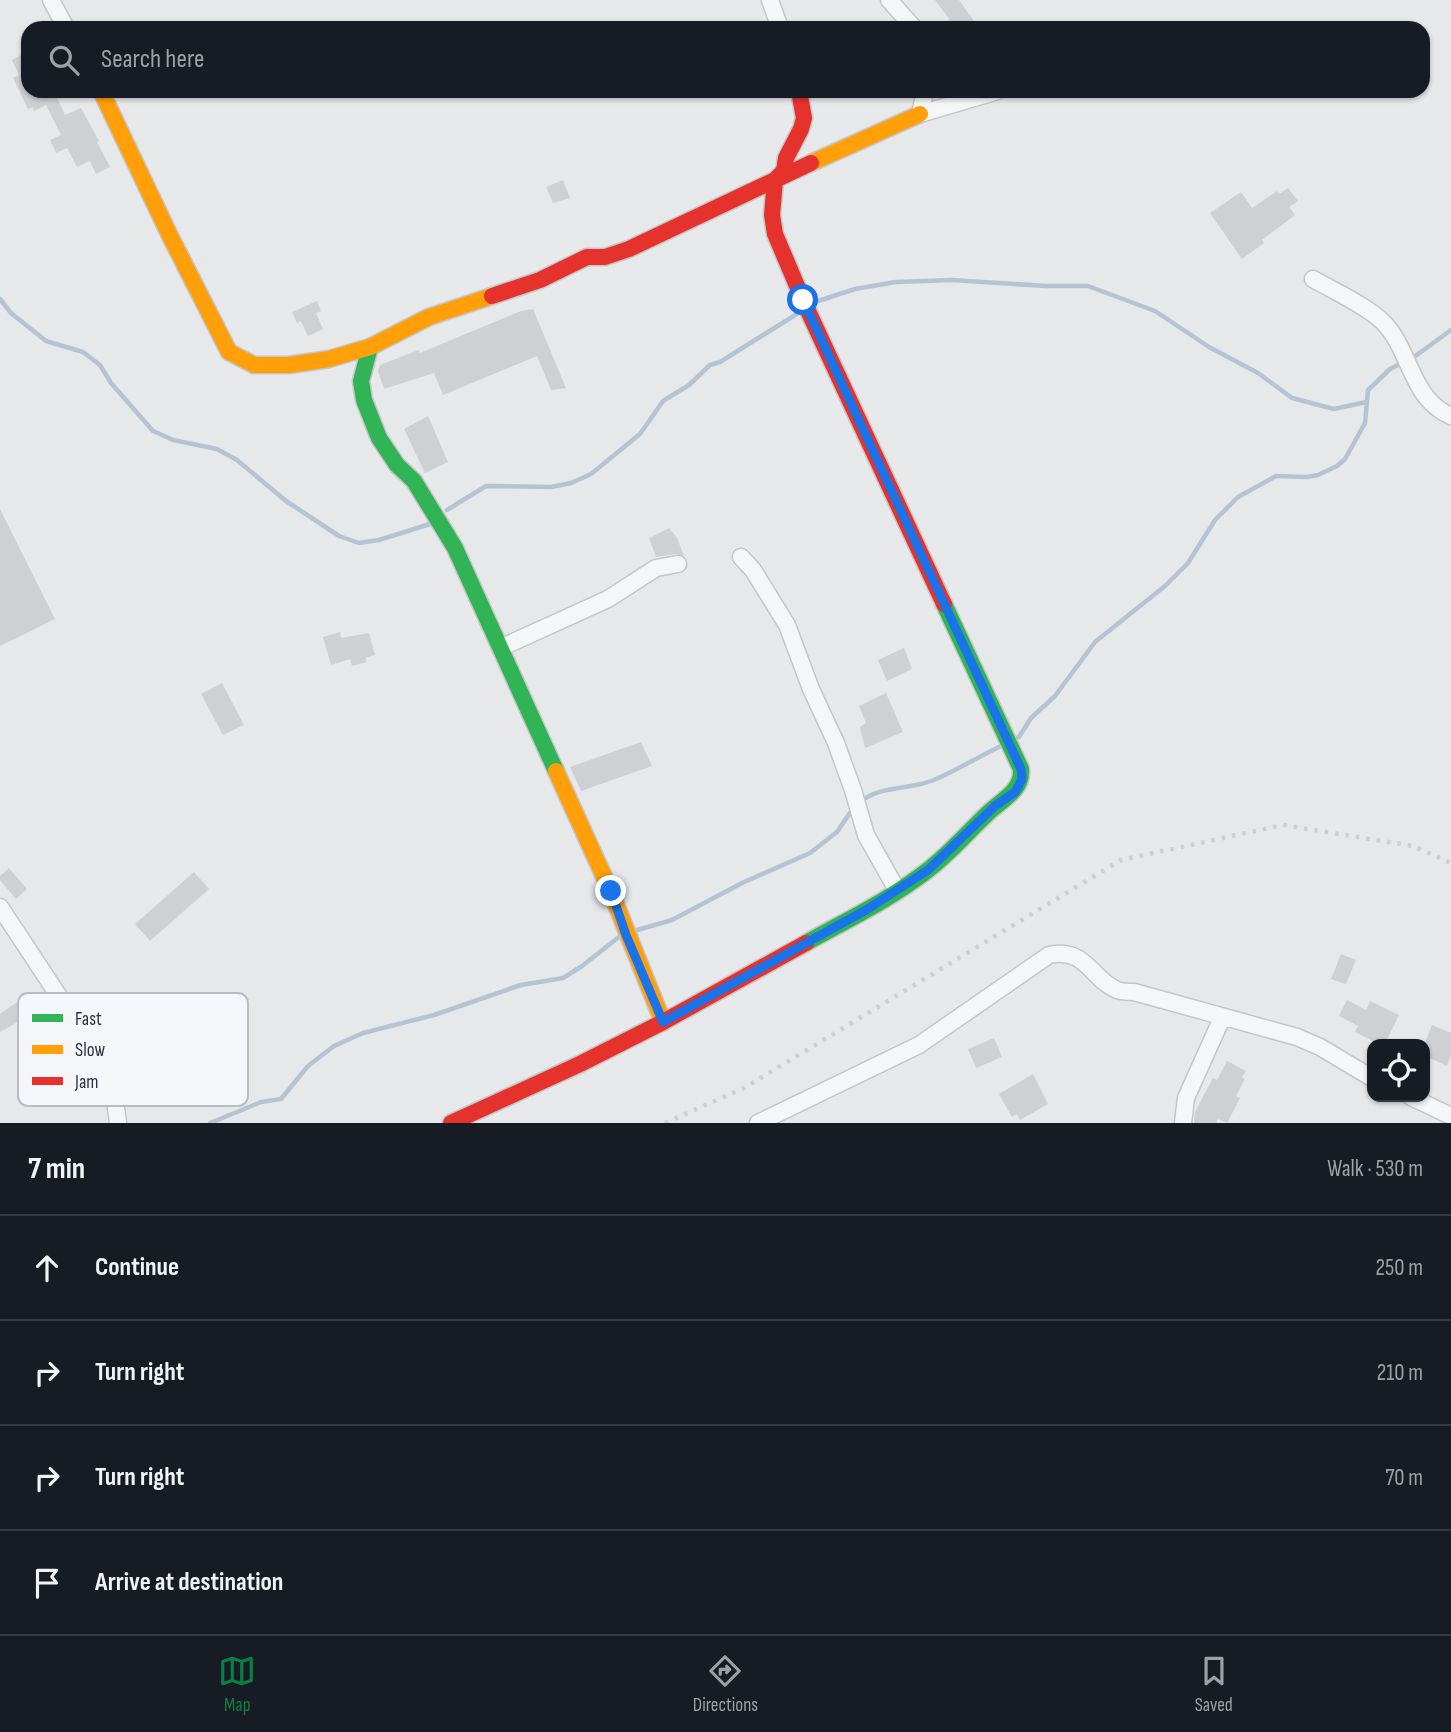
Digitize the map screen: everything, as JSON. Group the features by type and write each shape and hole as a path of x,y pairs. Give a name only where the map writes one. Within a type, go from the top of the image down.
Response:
{"street":[{"path":"51,0 62,21"},
{"path":"770,0 778,21"},
{"path":"889,0 908,21"},
{"path":"104,98 229,352 254,365 289,365 329,359 370,347 429,317 540,280 587,257 605,257 629,249 920,114 974,98"},
{"path":"451,1123 580,1064 663,1022 866,910 928,870 995,806 1015,792 1022,779 1021,769 803,300 775,234 772,215 775,180 784,171 786,158 801,129 804,110 801,98"},
{"path":"920,114 923,98"},
{"path":"1313,279 1382,321 1420,391 1451,416"},
{"path":"370,347 361,381 364,400 379,438 397,465 414,481 443,525 611,891 626,935 663,1022"},
{"path":"741,557 753,570 787,625 811,689 836,743 866,835 897,890"},
{"path":"500,648 608,598 656,568 678,565"},
{"path":"0,907 57,993"},
{"path":"758,1123 919,1045 1049,955 1062,953 1076,957 1116,989 1297,1037 1320,1047 1367,1075"},
{"path":"1182,1123 1186,1098 1222,1018"},
{"path":"1422,1102 1451,1116"}],"building":[{"path":"935,0 959,0 974,21 950,20"},
{"path":"21,55 21,95 13,78 19,75 12,60"},
{"path":"23,98 57,98 65,115 81,108 110,167 96,174 90,161 77,167 67,148 56,153 50,140 61,135 46,105 34,111 33,107 28,109"},
{"path":"563,180 570,198 553,203 546,187"},
{"path":"1288,188 1298,201 1289,207 1295,215 1242,259 1210,213 1241,192 1252,208 1277,191 1279,194"},
{"path":"317,301 321,311 316,313 323,329 308,336 301,321 297,323 292,312"},
{"path":"533,309 566,388 551,390 537,356 443,395 434,373 384,389 378,371 380,365 419,350 420,353 521,311"},
{"path":"428,416 448,462 425,473 404,429"},
{"path":"0,509 55,619 0,646"},
{"path":"669,528 677,538 684,556 676,554 656,557 649,538"},
{"path":"340,632 341,638 369,633 375,655 365,658 367,662 352,666 350,659 331,665 323,637"},
{"path":"904,648 912,669 887,681 878,660"},
{"path":"222,683 244,725 223,735 201,694"},
{"path":"886,693 903,732 865,748 860,727 866,723 859,706"},
{"path":"641,742 652,766 581,791 570,767"},
{"path":"9,868 27,889 16,899 0,880 0,876"},
{"path":"194,872 209,889 150,941 135,924"},
{"path":"1341,954 1356,960 1346,984 1331,979"},
{"path":"1347,1000 1366,1010 1370,1001 1399,1015 1387,1039 1369,1039 1355,1032 1358,1026 1339,1016"},
{"path":"18,1001 18,1022 0,1032 0,1014"},
{"path":"1432,1025 1451,1033 1451,1055 1447,1066 1430,1058 1430,1039 1427,1039"},
{"path":"994,1038 1002,1057 976,1068 968,1049"},
{"path":"1227,1061 1246,1071 1236,1096 1240,1098 1227,1123 1218,1119 1216,1123 1194,1123 1195,1112 1213,1078 1217,1080"},
{"path":"1033,1074 1048,1104 1020,1120 1017,1114 1012,1117 999,1094"}],"waterway":[{"path":"815,302 855,289 896,282 952,280 1088,286 1155,311 1209,347 1258,373 1292,398 1334,409 1366,402"},
{"path":"0,299 11,313 46,341 83,352 100,365 111,383 153,431 173,440 217,449 237,460 286,501 339,536 359,543 379,540 430,524"},
{"path":"447,510 486,486 551,487 571,483 591,474 640,434 663,401 689,385 710,365 720,362 800,312"},
{"path":"1410,360 1451,330"},
{"path":"1014,739 1019,737 1031,718 1055,696 1095,642 1165,586 1188,563 1215,520 1238,497 1276,476 1318,475 1345,459 1365,423 1368,390 1390,369 1402,363"},
{"path":"860,802 886,790 934,780 1003,745"},
{"path":"634,931 672,920 742,883 810,853 837,832 854,807"},
{"path":"210,1123 261,1102 281,1099 308,1066 334,1046 363,1033 434,1015 521,985 563,978 619,937"}],"railway":[{"path":"665,1123 744,1088 1121,860 1283,825 1413,846 1451,863"}],"traffic: fast":[{"path":"370,347 361,381 364,400 379,438 397,465 414,481 455,548 556,771"},
{"path":"806,943 914,881 1010,794 1021,777 1021,769 944,604"}],"traffic: slow":[{"path":"104,98 229,352 254,365 289,365 329,359 370,347 429,317 492,296"},
{"path":"811,163 920,114"},
{"path":"556,771 611,892 663,1022"}],"traffic: jam":[{"path":"492,296 540,280 587,257 605,257 629,249 775,180 784,171 786,158 801,129 804,118 800,98"},
{"path":"811,163 775,180 772,215 775,234 944,604"},
{"path":"451,1123 580,1064 663,1022 806,943"}],"route":[{"path":"611,891 626,935 663,1022 866,910 928,870 995,806 1015,792 1022,779 1021,769 803,300"}]}
